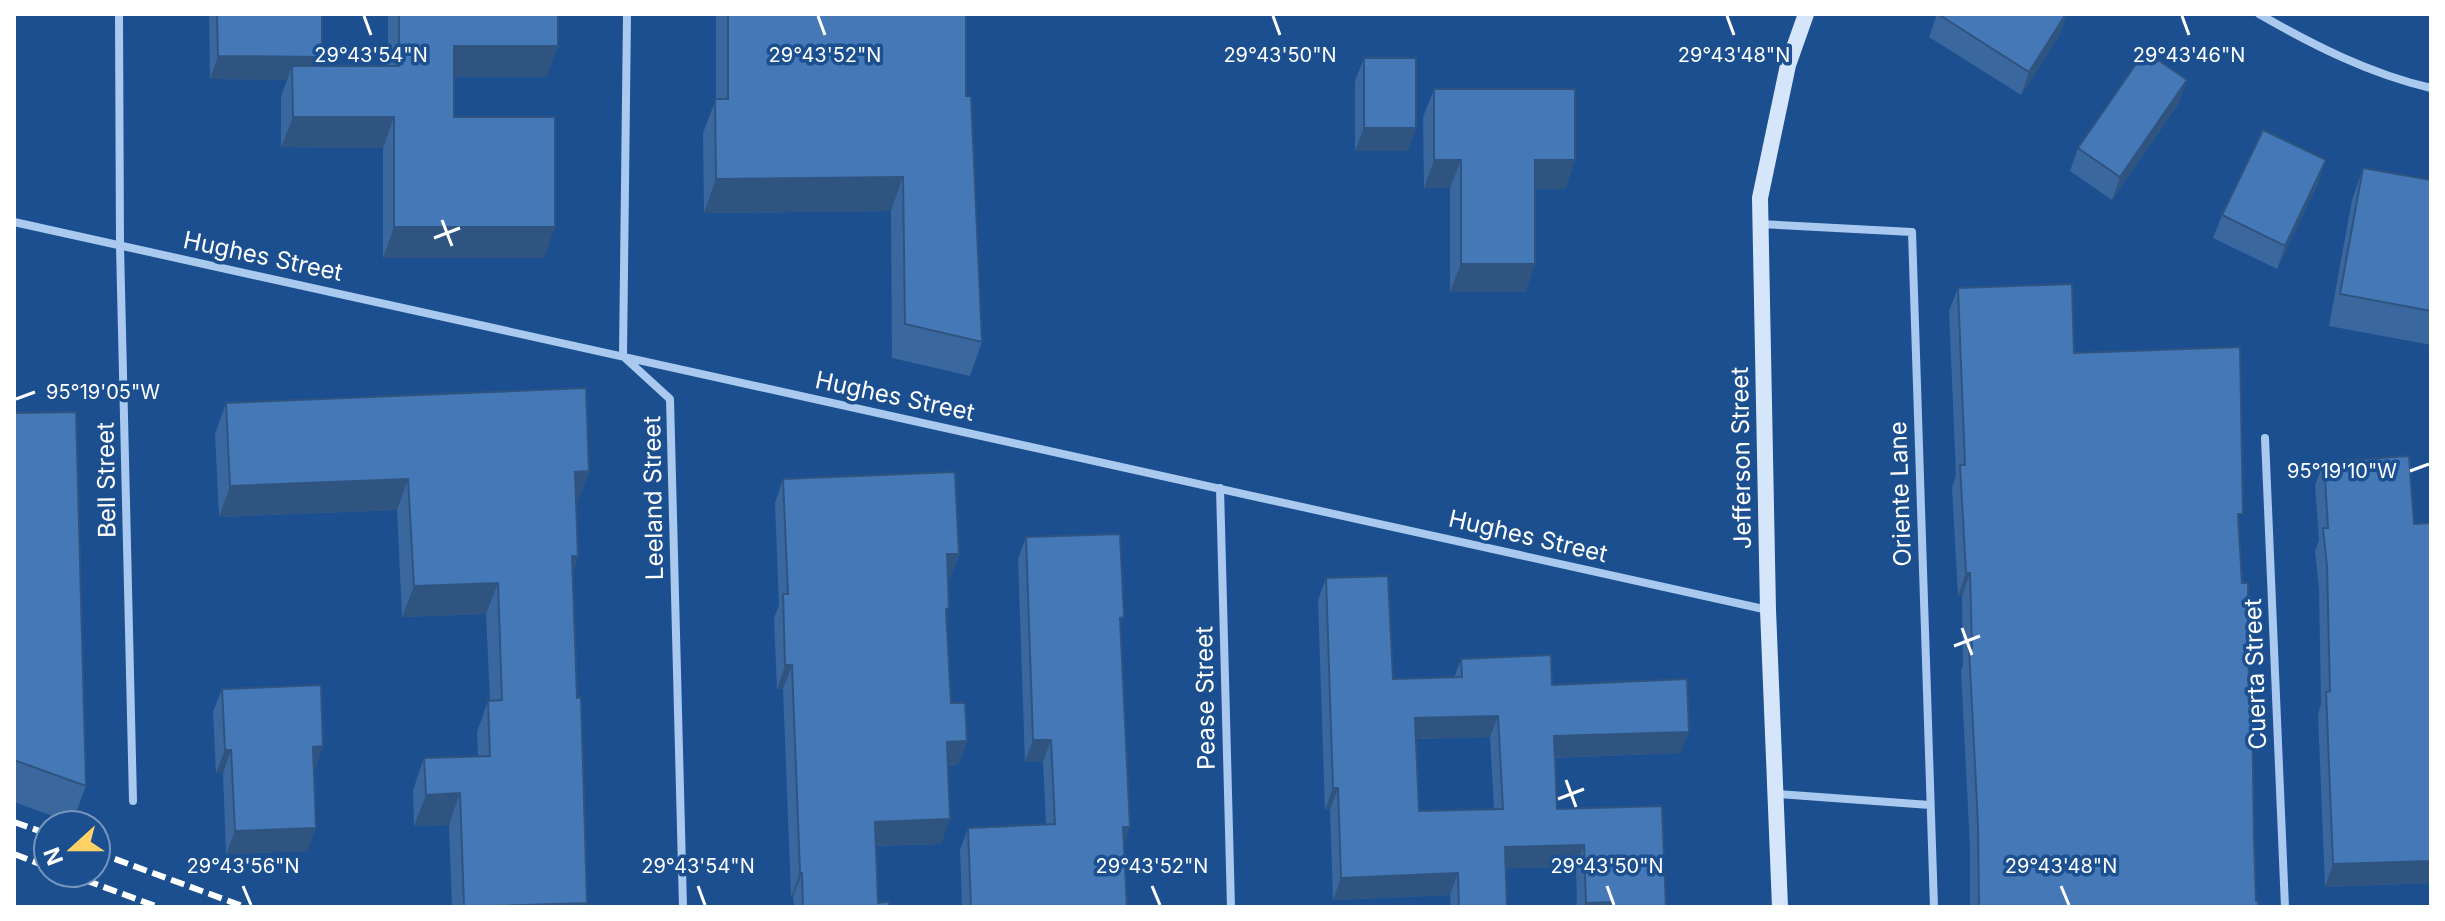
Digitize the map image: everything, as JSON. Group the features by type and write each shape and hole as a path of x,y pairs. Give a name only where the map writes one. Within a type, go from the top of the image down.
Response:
{"street":[{"name":"Bell Street","path":"119,14 120,246 133,801"},
{"path":"623,356 627,14"},
{"name":"Jefferson Street","path":"1780,907 1768,610 1760,198 1788,65 1806,14"},
{"path":"2259,14 2311,44 2409,83 2431,88"},
{"name":"Hughes Street","path":"14,222 1768,610"},
{"name":"Oriente Lane","path":"1760,224 1912,232 1934,907"},
{"name":"Leeland Street","path":"623,356 670,399 683,907"},
{"name":"Cuerta Street","path":"2265,438 2285,907"},
{"name":"Pease Street","path":"1220,488 1231,907"},
{"path":"1777,794 1930,805"}],"building":[{"path":"217,14 322,14 322,57 218,56"},
{"path":"399,14 558,14 558,46 454,46 454,117 555,117 555,227 394,227 394,117 293,117 292,66 399,66"},
{"path":"728,14 966,14 966,96 971,96 982,342 905,324 903,177 716,179 715,99 728,99"},
{"path":"1938,14 2066,14 2029,72"},
{"path":"2145,51 2187,80 2120,177 2078,148"},
{"path":"1364,58 1416,58 1416,128 1364,128"},
{"path":"1434,89 1575,89 1575,160 1535,160 1535,264 1461,264 1461,160 1434,160"},
{"path":"2263,130 2326,160 2285,246 2222,215"},
{"path":"2363,168 2431,180 2431,311 2340,294"},
{"path":"2072,284 2074,353 2240,347 2243,514 2238,514 2242,583 2248,583 2249,704 2252,704 2258,907 1979,907 1969,648 1972,648 1970,573 1966,573 1960,465 1965,465 1958,288"},
{"path":"586,388 589,471 575,472 578,556 572,556 577,698 581,697 587,903 464,907 460,793 426,795 424,758 490,756 488,701 502,700 498,583 414,586 408,479 230,486 226,403"},
{"path":"14,393 15,413 76,412 86,786 14,760"},
{"path":"2409,456 2414,524 2431,523 2431,861 2333,864 2326,692 2330,691 2323,528 2328,528 2324,462"},
{"path":"955,472 959,554 947,554 949,608 946,609 951,703 965,703 967,741 947,742 950,819 875,822 878,903 889,902 889,907 803,907 792,665 785,665 783,594 788,594 783,479"},
{"path":"1120,534 1124,617 1120,618 1130,827 1123,827 1127,907 971,907 968,828 1055,824 1051,740 1033,740 1026,537"},
{"path":"1388,576 1393,679 1462,677 1461,659 1551,655 1552,685 1687,679 1689,732 1554,736 1557,809 1662,806 1666,907 1614,907 1613,902 1586,903 1584,845 1505,847 1507,907 1459,907 1458,873 1341,878 1338,788 1333,788 1326,578","holes":["1498,716 1503,809 1419,811 1415,718"]},
{"path":"321,685 323,746 313,747 316,828 235,831 231,750 225,750 222,689"}],"railway":[{"path":"14,822 32,828"},
{"path":"14,854 32,861"},
{"path":"112,858 245,907"},
{"path":"109,889 158,907"}]}
